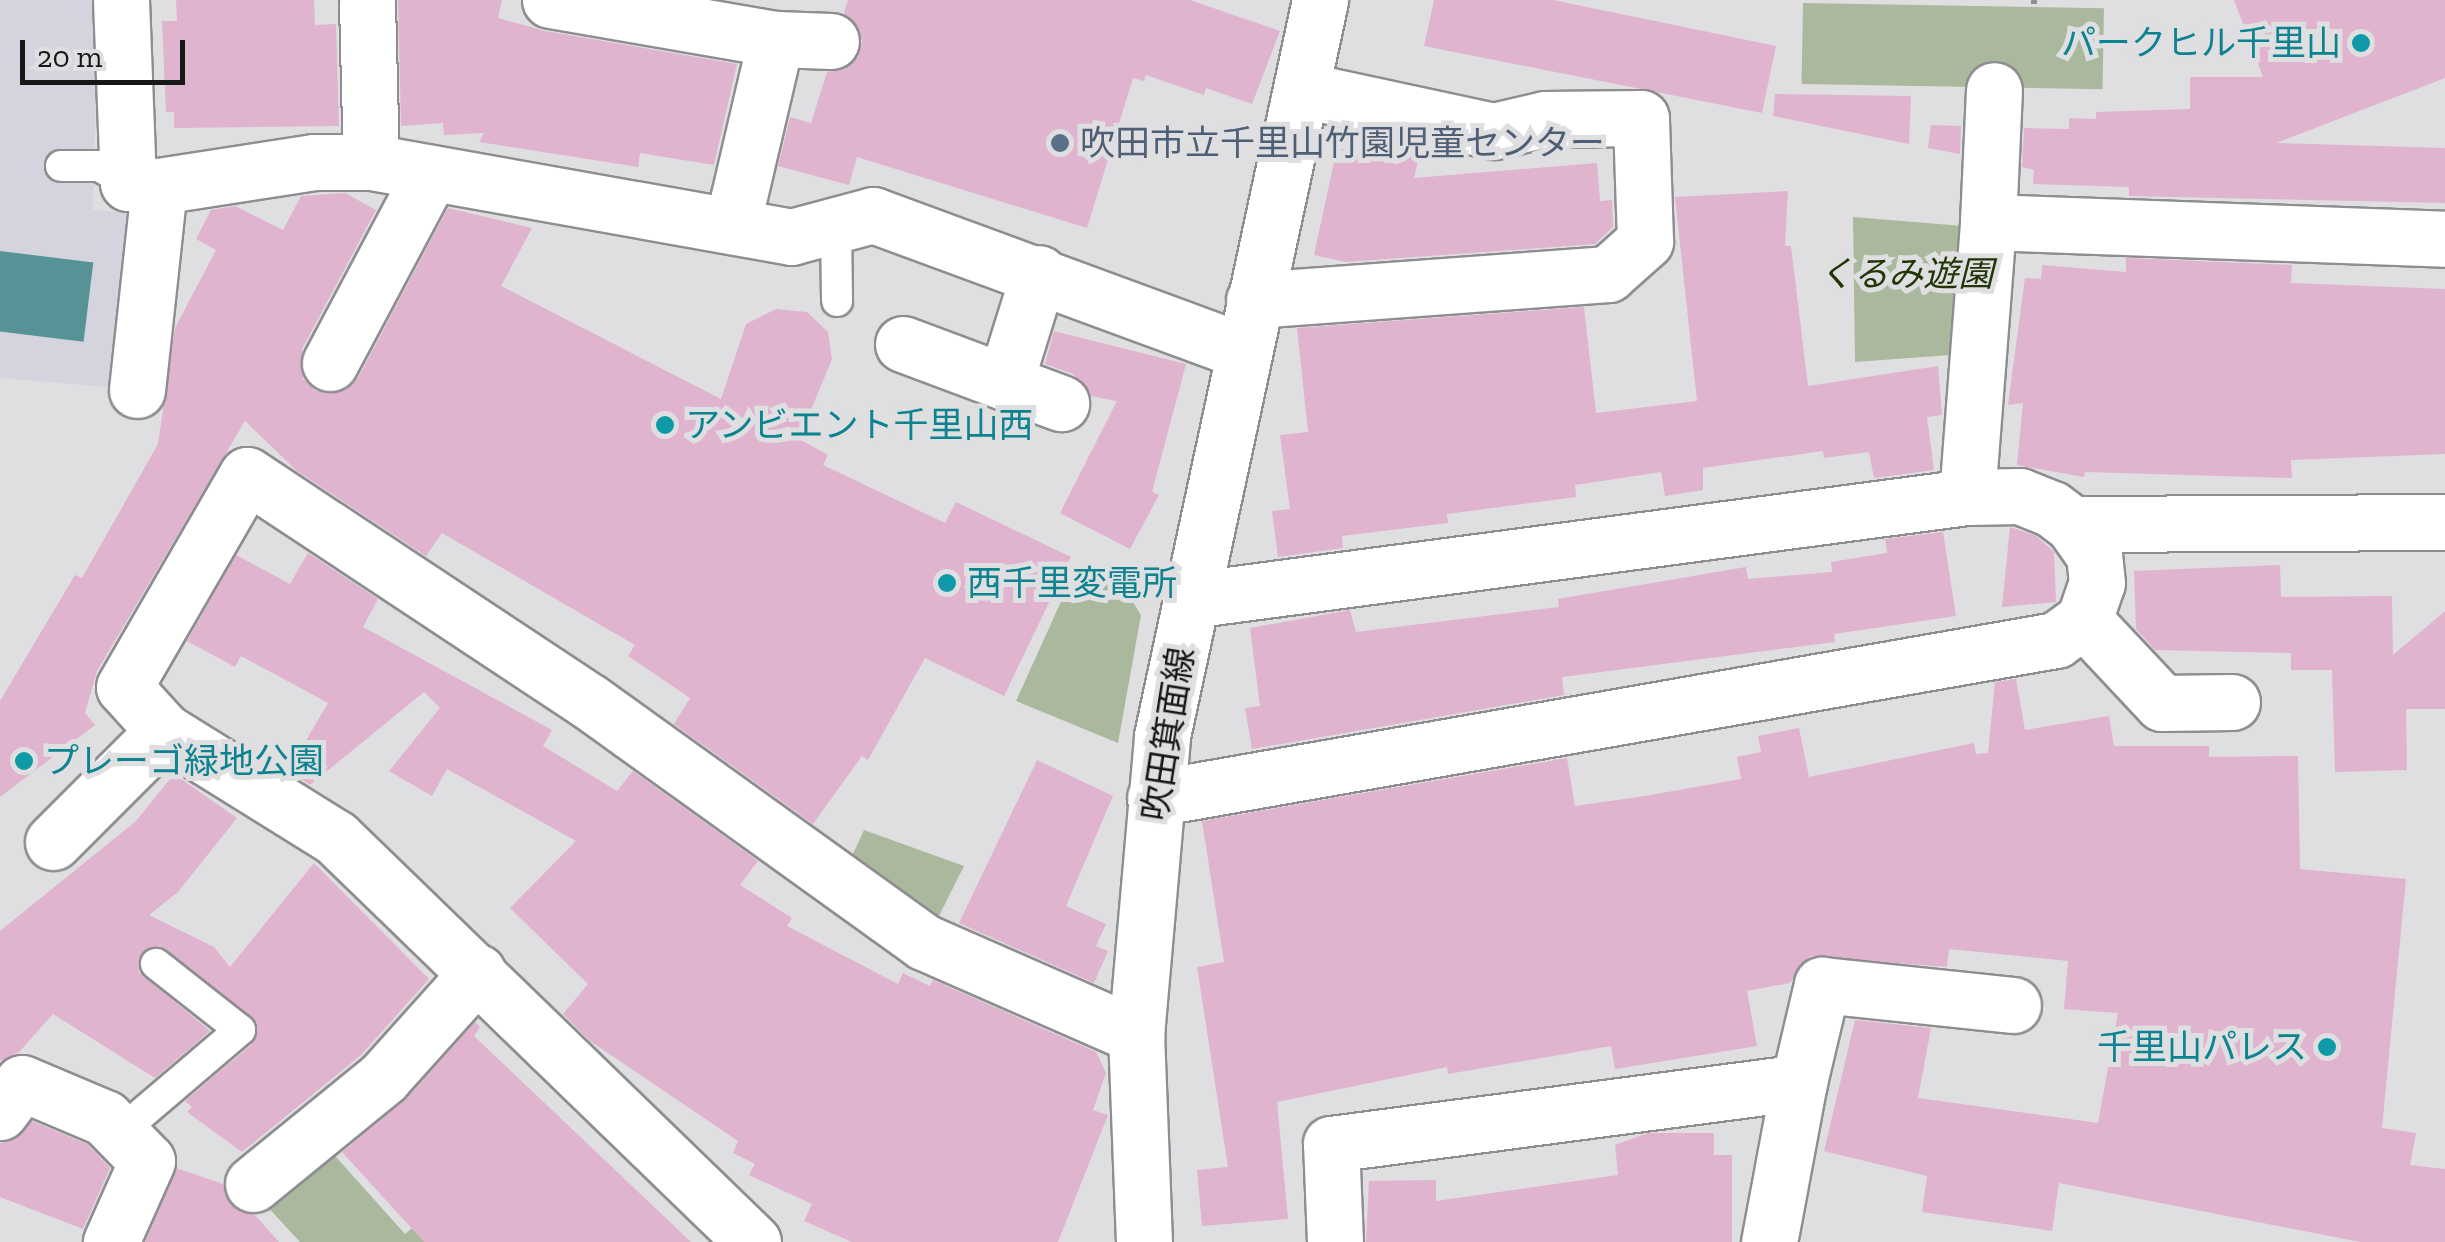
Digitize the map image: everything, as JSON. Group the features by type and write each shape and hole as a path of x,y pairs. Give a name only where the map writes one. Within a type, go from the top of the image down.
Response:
{"street":[{"path":"121,0 144,185 137,390"},
{"path":"550,0 776,39 830,40"},
{"path":"366,2 371,162"},
{"name":"吹田箕面線","path":"1144,1242 1136,1035 1155,798 1190,600 1303,90 1310,3"},
{"path":"732,226 776,39"},
{"path":"144,185 314,162 371,162 791,237 873,215 1038,274 1248,325 1608,274 1645,241 1641,118 1544,119 1494,130 1303,90"},
{"path":"1966,497 1988,222 1994,90"},
{"path":"330,363 431,174"},
{"path":"1988,222 2445,239"},
{"path":"1005,382 1038,274"},
{"path":"902,344 1061,403"},
{"path":"752,1242 336,838 164,731 124,687 247,474 590,702 924,942 1136,1035"},
{"path":"1155,798 2056,640 2084,620 2097,583 2094,555 2072,524 2020,496 1966,497 1190,600"},
{"path":"2072,524 2445,522"},
{"path":"2084,620 2162,703 2232,702"},
{"path":"54,842 164,731"},
{"path":"253,1184 383,1078 478,972"},
{"path":"1769,1242 1822,985 2013,1005"},
{"path":"1335,1242 1331,1144 1799,1082"},
{"path":"0,1112 22,1084 105,1118 146,1161 111,1242"}],"lane":[{"path":"61,166 99,166 144,185"},
{"path":"836,227 837,301"},
{"path":"119,1132 240,1030 156,964"}],"shaded area":[{"path":"0,0 98,0 93,210 134,213 120,388 0,378"}],"green space":[{"path":"1803,3 2104,8 2103,89 1802,84"},
{"name":"くるみ遊園","path":"1853,217 1963,226 1951,355 1855,362"},
{"path":"1078,564 1118,578 1141,615 1118,743 1016,701"},
{"path":"864,830 964,866 936,922 852,856"},
{"path":"328,1148 405,1234 446,1200 488,1242 300,1242 264,1203"}],"water":[{"path":"0,251 93,262 84,342 0,332"}],"building":[{"path":"176,0 314,0 315,25 336,24 339,126 174,128 174,112 166,112 162,21 177,21"},
{"path":"398,0 502,0 498,18 545,31 737,64 714,165 640,153 638,167 479,142 484,133 444,135 443,123 401,126"},
{"path":"848,0 1190,0 1280,31 1252,104 1206,88 1204,95 1146,75 1144,81 1133,78 1087,228 857,157 849,185 778,166 790,117 811,123 827,72 845,69 858,57 862,41 844,13"},
{"path":"1434,0 1553,0 1776,46 1762,113 1424,46"},
{"path":"2234,0 2445,0 2445,78 2276,143 2445,148 2445,203 2129,196 2129,187 2033,184 2034,170 2022,167 2024,128 2069,129 2069,118 2096,119 2096,112 2190,109 2190,77 2263,77"},
{"path":"1775,94 1911,96 1909,144 1773,116"},
{"path":"1931,125 1961,126 1960,154 1928,148"},
{"path":"1357,133 1421,147 1414,178 1597,163 1600,201 1612,200 1613,227 1595,244 1346,262 1314,255 1337,148 1353,151"},
{"path":"1788,191 1785,246 1791,246 1808,386 1938,366 1942,415 1927,417 1934,470 1874,478 1869,452 1824,458 1823,451 1703,468 1703,490 1665,496 1661,472 1575,485 1576,497 1447,514 1448,523 1342,536 1343,548 1278,557 1272,511 1290,509 1280,435 1308,432 1297,328 1584,307 1596,413 1697,401 1675,197"},
{"path":"345,193 376,210 302,349 303,379 316,391 346,390 358,378 448,208 532,228 501,286 721,399 746,324 776,309 807,312 828,332 832,359 799,439 828,455 823,465 945,523 956,502 1071,557 1004,696 925,658 868,760 862,756 813,824 674,724 690,698 628,656 635,645 442,533 426,556 297,471 245,421 97,671 85,713 95,725 0,797 0,701 75,575 82,578 158,444 175,328 216,250 196,239 211,210 235,206 283,230 301,196"},
{"path":"2126,258 2292,265 2291,283 2445,289 2445,454 2291,460 2292,478 2085,472 2084,477 2017,465 2023,403 2008,405 2025,278 2041,279 2042,265 2126,272"},
{"path":"1054,331 1186,364 1152,492 1159,495 1130,549 1060,513 1117,401 1091,396 1073,374 1045,364"},
{"path":"2010,527 2036,536 2054,552 2056,602 2002,607"},
{"path":"1943,532 1956,616 1834,634 1835,642 1562,677 1564,695 1252,749 1245,708 1260,706 1250,628 1350,610 1356,632 1559,607 1558,599 1746,567 1748,579 1832,572 1831,562 1887,553 1885,539"},
{"path":"308,553 378,599 363,627 552,730 543,746 617,791 633,771 758,861 740,885 792,918 787,926 898,984 903,973 930,986 933,980 1096,1052 1106,1073 1093,1110 1108,1115 1058,1242 852,1242 804,1221 812,1204 749,1175 755,1164 733,1153 738,1141 590,1041 563,1014 588,984 510,908 576,841 447,769 432,796 389,771 440,708 424,692 310,785 288,771 328,703 241,656 235,667 187,641 236,555 290,584"},
{"path":"2280,565 2281,597 2392,596 2393,655 2445,611 2445,709 2406,709 2407,770 2335,772 2332,670 2291,670 2291,653 2155,650 2136,629 2134,571"},
{"path":"2016,679 2025,730 2109,716 2114,746 2209,746 2209,757 2298,756 2300,869 2406,879 2382,1128 2416,1133 2410,1165 2445,1169 2445,1242 2360,1242 2059,1183 2052,1231 1922,1212 1927,1176 1824,1151 1855,1020 1931,1028 1918,1098 2098,1123 2118,1013 2064,1009 2068,961 1949,949 1947,967 1810,956 1790,983 1747,991 1757,1046 1615,1069 1611,1046 1448,1074 1447,1067 1277,1102 1288,1219 1202,1226 1197,1170 1228,1167 1197,967 1224,962 1202,821 1567,758 1575,806 1645,796 1741,779 1737,757 1761,752 1758,736 1799,728 1809,777 1974,743 1976,754 1988,753 1995,682"},
{"path":"1037,760 1113,796 1066,906 1106,924 1096,946 1108,951 1094,983 959,923"},
{"path":"174,774 237,818 178,892 149,915 214,947 230,967 314,863 429,979 361,1055 242,1152 187,1112 192,1107 185,1101 252,1044 257,1023 160,946 141,953 139,972 210,1031 155,1078 53,1014 19,1052 0,1061 0,931 136,821"},
{"path":"475,1022 480,1027 474,1036 691,1242 424,1242 342,1152 406,1099"},
{"path":"32,1121 87,1144 110,1168 83,1229 0,1197 0,1143 13,1140"},
{"path":"1648,1133 1714,1133 1714,1155 1732,1155 1732,1242 1366,1242 1369,1181 1436,1180 1436,1201 1618,1175 1615,1145"},
{"path":"176,1168 223,1184 230,1204 255,1215 279,1242 145,1242"}],"place":[{"name":"パークヒル千里山","path":"2361,43"},
{"name":"吹田市立千里山竹園児童センター","path":"1060,143"},
{"name":"アンビエント千里山西","path":"665,425"},
{"name":"西千里変電所","path":"947,583"},
{"name":"プレーゴ緑地公園","path":"24,761"},
{"name":"千里山パレス","path":"2327,1047"}]}
